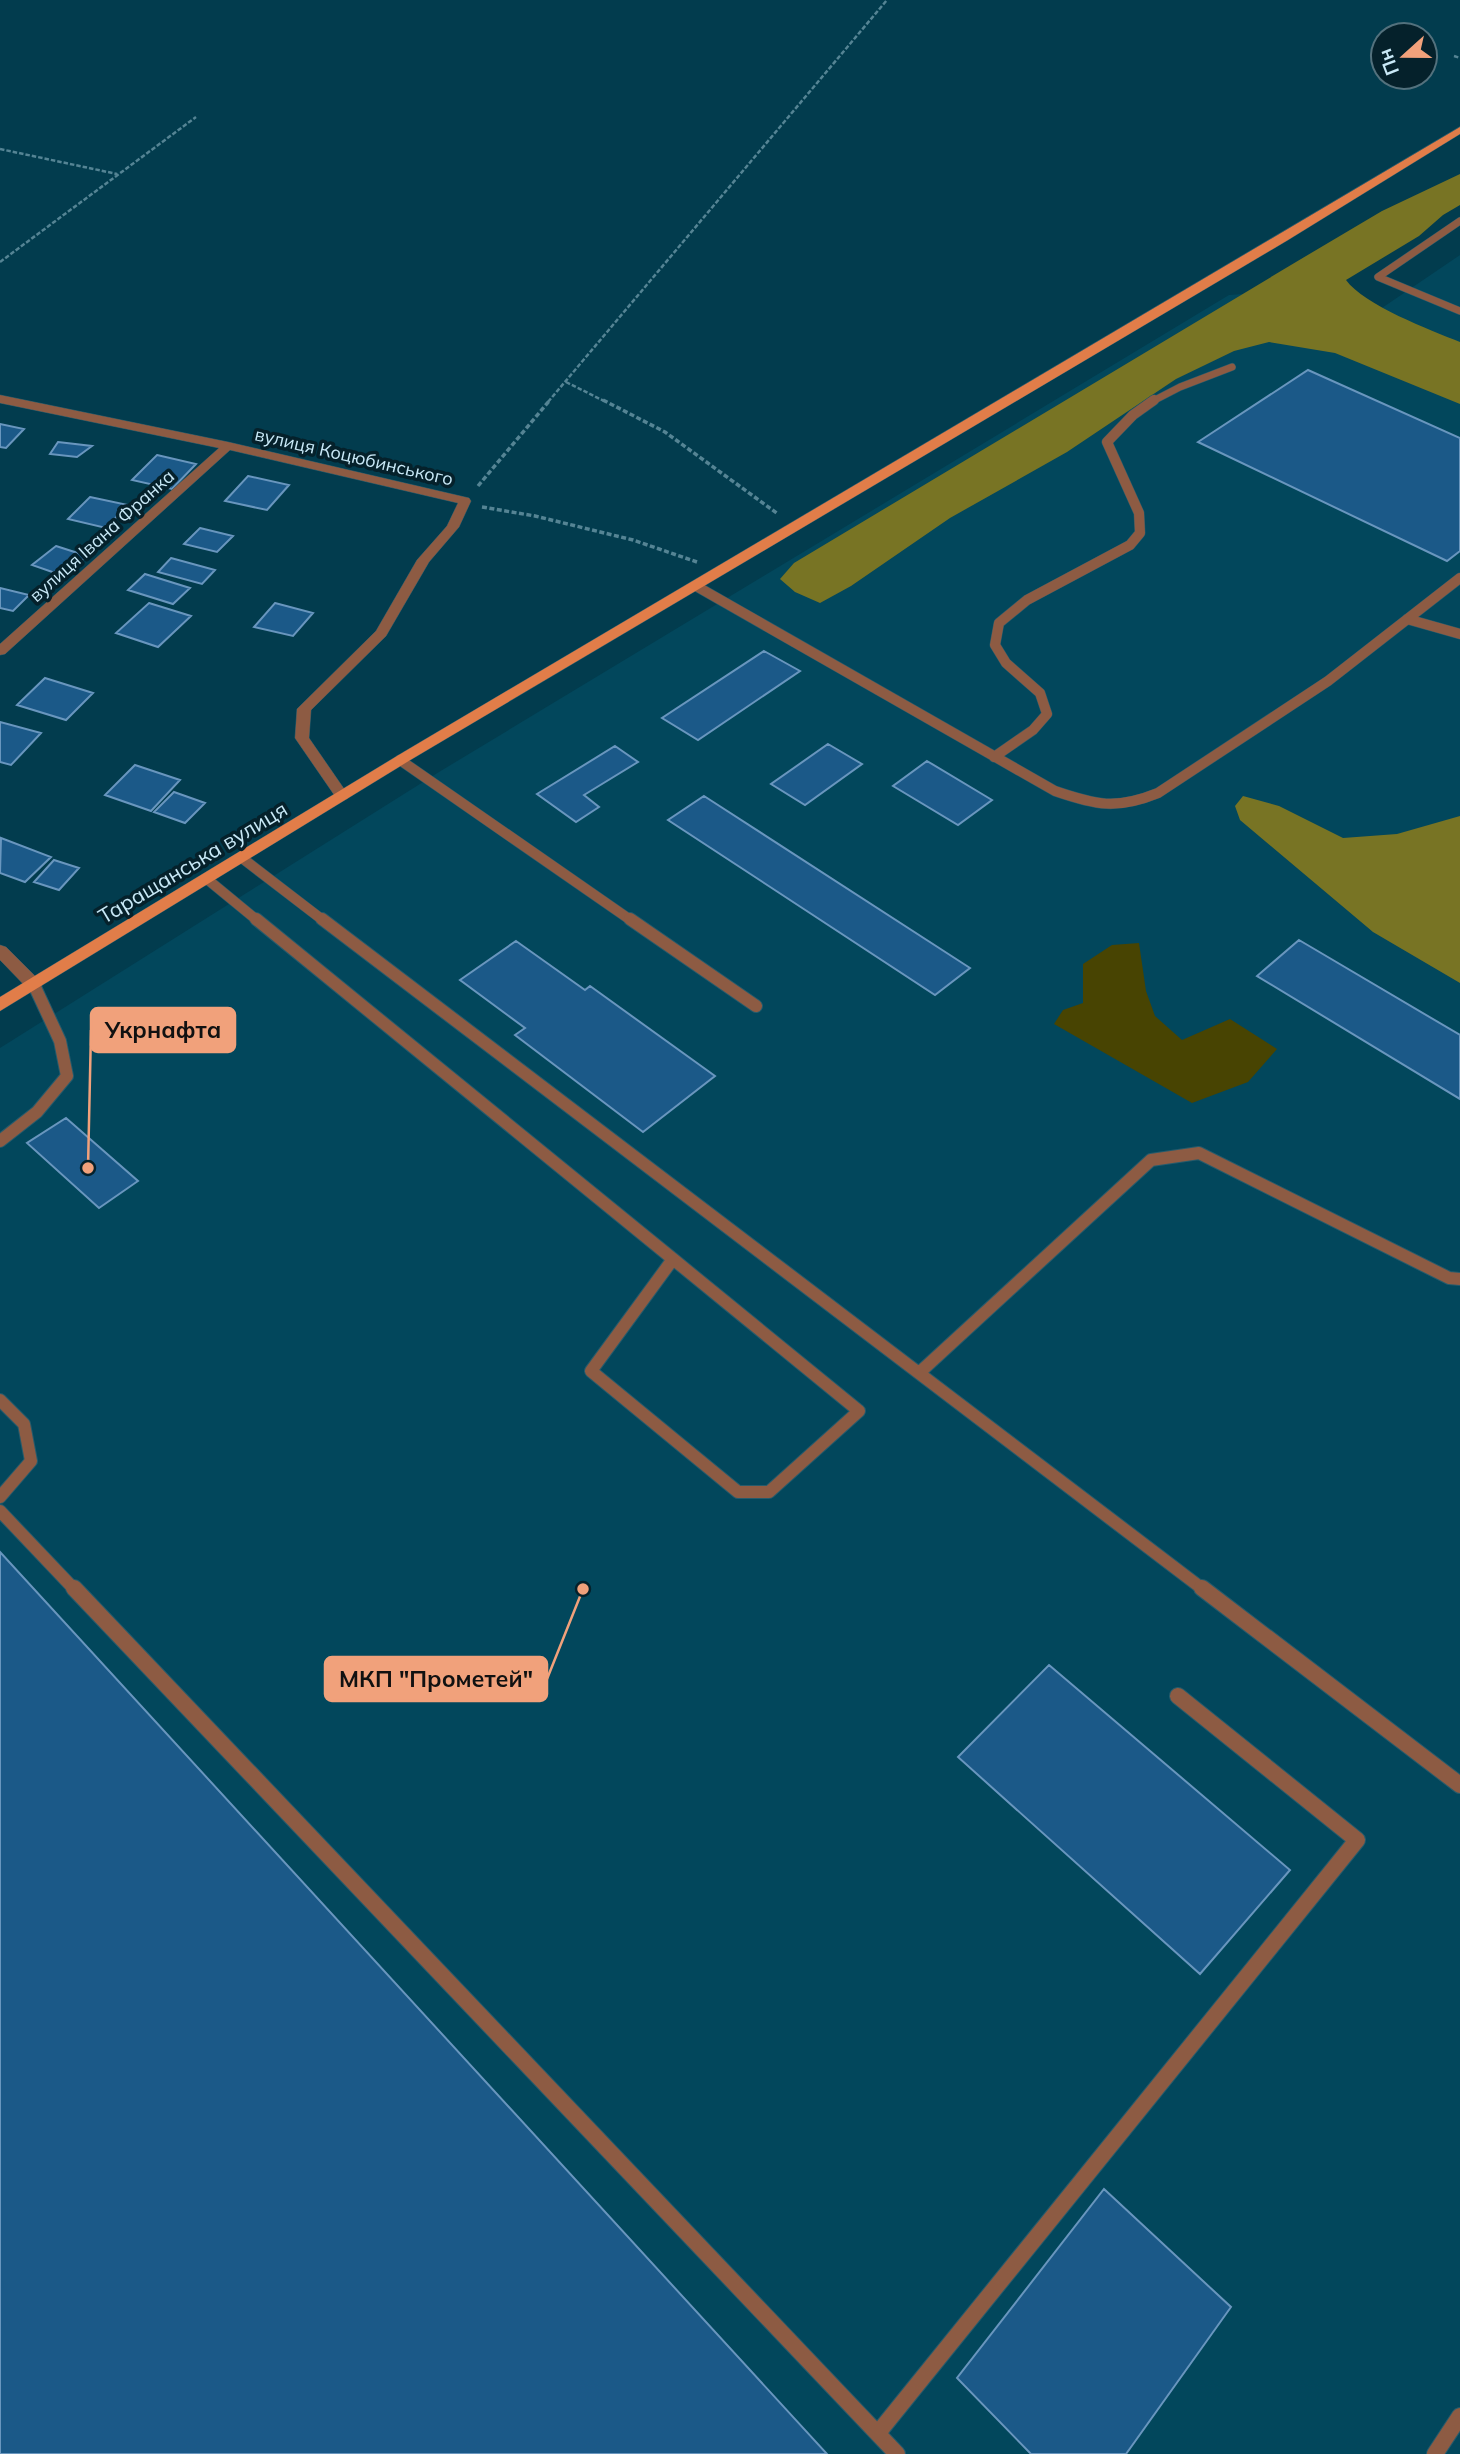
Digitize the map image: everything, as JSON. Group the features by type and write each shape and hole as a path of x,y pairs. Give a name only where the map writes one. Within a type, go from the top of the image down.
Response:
{"main road":[{"name":"Таращанська вулиця","path":"0,1005 404,758 1284,238 1460,130"}],"street":[{"name":"вулиця Коцюбинського","path":"0,399 228,446 465,501 453,527 424,560 381,633 304,709 302,738 342,796"},
{"name":"вулиця Івана Франка","path":"0,651 228,446"},
{"path":"0,951 34,985"}],"lane":[{"path":"1460,220 1378,277 1460,311"},
{"path":"994,757 1033,730 1047,714 1040,692 1006,663 995,645 999,622 1027,600 1130,545 1140,533 1139,513 1107,442 1121,423 1171,390 1232,367"},
{"path":"696,586 1055,791 1100,807 1129,806 1158,793 1328,681 1460,578"},
{"path":"1407,619 1460,634"},
{"path":"404,758 756,1006"},
{"path":"242,858 1460,1784"},
{"path":"207,879 859,1410 769,1492 737,1492 591,1371 673,1259"},
{"path":"0,1141 16,1132 48,1103 67,1076 60,1041 34,985"},
{"path":"919,1373 1151,1160 1199,1153 1449,1278 1460,1279"},
{"path":"0,1400 24,1424 31,1461 0,1497"},
{"path":"0,1511 897,2454"},
{"path":"878,2434 1357,1840 1178,1696"},
{"path":"1435,2454 1460,2416"}],"path":[{"path":"720,572 633,540 535,516 494,511 465,501 887,0"},
{"path":"1454,56 1460,58"},
{"path":"0,262 196,117"},
{"path":"0,149 118,174"},
{"path":"566,382 665,432 796,527"}],"shaded area":[{"path":"1460,174 1460,205 1443,215 1419,236 1346,280 1367,299 1415,324 1460,342 1460,404 1335,353 1269,342 1234,351 1176,379 1067,452 950,518 851,586 820,603 795,592 780,579 794,563 1301,259 1382,211"},
{"path":"1460,255 1460,2454 0,2454 0,1048 439,772 1229,295 1312,289 1376,312"},
{"path":"1243,796 1279,806 1343,838 1397,834 1460,816 1460,983 1373,932 1240,820 1235,806"},
{"path":"1139,943 1146,991 1155,1016 1182,1040 1230,1019 1277,1049 1248,1082 1192,1103 1054,1024 1063,1010 1083,1003 1083,964 1112,945"}],"building":[{"path":"1308,370 1460,438 1460,551 1447,561 1198,442"},
{"path":"0,424 24,429 6,448 0,447"},
{"path":"58,442 92,446 77,457 50,454"},
{"path":"157,455 196,464 172,489 132,480"},
{"path":"248,476 289,485 267,510 225,501"},
{"path":"90,497 128,505 106,528 68,519"},
{"path":"200,528 233,536 217,552 184,544"},
{"path":"56,546 87,556 64,576 32,565"},
{"path":"171,558 215,570 202,584 158,572"},
{"path":"145,574 190,588 173,604 128,590"},
{"path":"0,588 29,595 13,611 0,608"},
{"path":"149,603 191,616 158,647 116,633"},
{"path":"275,603 313,613 293,636 254,627"},
{"path":"764,651 800,671 698,740 662,718"},
{"path":"45,678 93,693 66,720 17,705"},
{"path":"0,722 41,733 11,765 0,762"},
{"path":"828,744 862,764 805,805 771,784"},
{"path":"615,746 638,762 584,795 599,807 576,822 537,794"},
{"path":"927,761 992,800 958,825 893,786"},
{"path":"135,765 180,780 151,811 105,795"},
{"path":"174,792 205,803 185,823 154,812"},
{"path":"704,796 970,968 935,995 668,820"},
{"path":"1,838 51,857 25,882 0,873"},
{"path":"54,860 79,868 59,890 34,882"},
{"path":"1299,940 1460,1035 1460,1099 1257,976"},
{"path":"516,941 585,990 590,986 715,1076 643,1132 515,1035 525,1028 460,980"},
{"path":"66,1118 138,1181 99,1208 27,1143"},
{"path":"0,1552 827,2454 0,2454"},
{"path":"1049,1665 1290,1870 1200,1974 958,1757"},
{"path":"1104,2189 1231,2307 1126,2454 1031,2454 957,2378"}],"place":[{"name":"Укрнафта","path":"88,1168"},
{"name":"МКП \"Прометей\"","path":"583,1589"}]}
